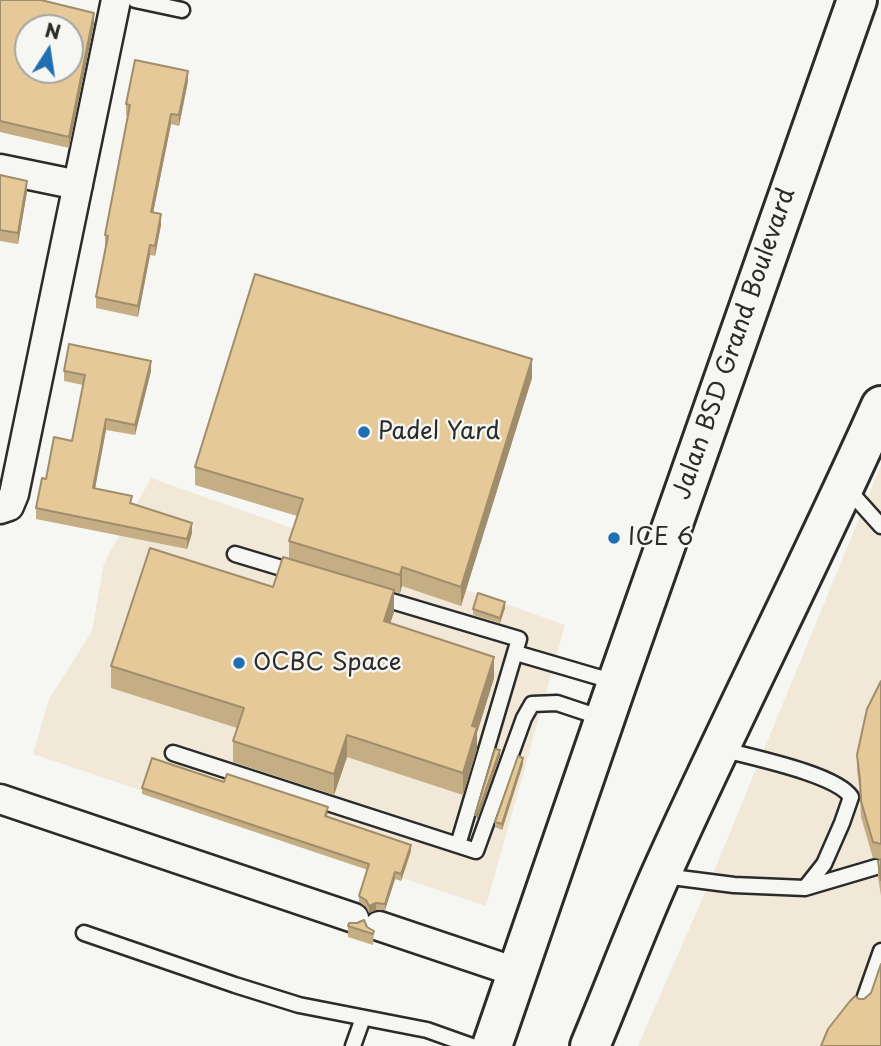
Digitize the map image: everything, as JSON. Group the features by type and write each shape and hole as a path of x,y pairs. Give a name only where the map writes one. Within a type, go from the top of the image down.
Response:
{"main road":[{"name":"Jalan BSD Grand Boulevard","path":"492,1046 857,0"},
{"path":"590,1046 660,876 881,406"}],"street":[{"path":"0,509 9,506 14,494 116,0"},
{"path":"0,169 78,185"},
{"path":"0,799 516,972"}],"lane":[{"path":"135,0 182,10"},
{"path":"845,486 881,526"},
{"path":"234,554 315,578"},
{"path":"368,594 519,639 458,845"},
{"path":"516,653 617,683"},
{"path":"173,753 476,851 524,718 532,704 557,703 605,719"},
{"path":"719,748 820,776 846,790 851,797 824,864 805,888"},
{"path":"660,876 734,885 805,888 876,867"},
{"path":"84,933 299,1005 427,1030 472,1046"},
{"path":"862,1005 881,951"},
{"path":"354,1046 363,1018"}],"shaded area":[{"path":"881,465 881,1046 638,1046 710,881"},
{"path":"151,478 565,625 486,906 33,754 49,699 92,631 104,563"}],"building":[{"path":"0,0 41,0 94,13 84,63 84,14 14,14 14,84 80,84 69,137 0,121"},
{"path":"135,60 188,71 179,115 171,114 151,212 161,214 155,246 150,245 138,306 96,297 130,105 126,104"},
{"path":"0,175 27,181 18,233 0,230"},
{"name":"Padel Yard","path":"255,274 532,359 461,587 402,567 400,575 289,541 303,499 195,467"},
{"path":"69,344 151,361 135,425 106,419 93,488 132,496 130,503 192,523 187,539 36,508 42,478 46,479 54,437 72,441 85,375 64,371"},
{"path":"150,548 273,587 283,557 394,590 384,621 494,657 472,726 477,727 463,773 347,735 334,774 233,741 244,708 111,666"},
{"path":"478,593 505,602 500,618 473,609"},
{"path":"881,681 881,844 873,842 861,801 857,755 867,709"},
{"path":"495,749 500,750 475,815"},
{"path":"518,756 523,758 502,824 495,822"},
{"path":"152,758 224,782 227,774 328,807 325,816 411,845 401,874 395,872 385,904 376,903 369,906 366,900 359,896 369,864 142,788"},
{"path":"881,859 881,880 878,861"},
{"path":"364,920 367,927 374,931 373,934 348,926 349,923"},
{"path":"881,964 881,1046 821,1046 828,1029 850,1001 855,996 864,999 871,993"}],"place":[{"name":"Padel Yard","path":"364,432"},
{"name":"ICE 6","path":"614,538"},
{"name":"OCBC Space","path":"239,663"}]}
